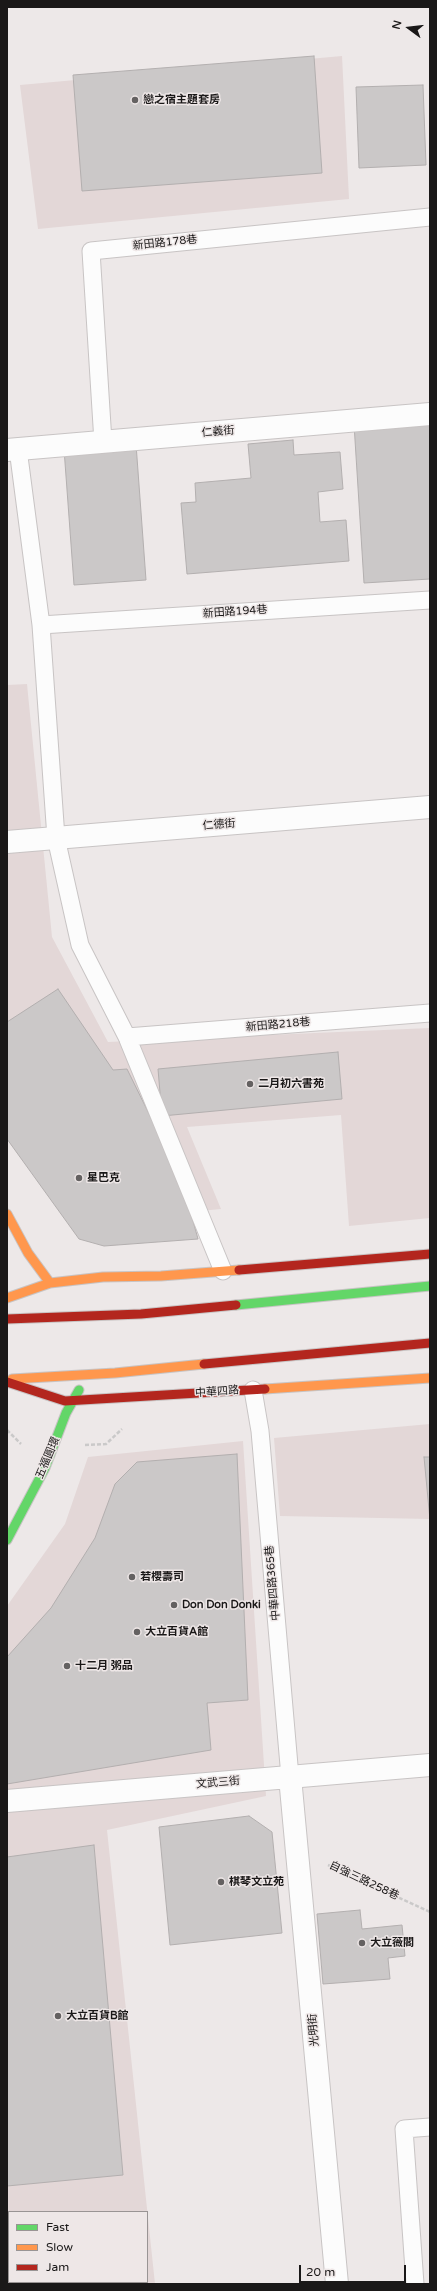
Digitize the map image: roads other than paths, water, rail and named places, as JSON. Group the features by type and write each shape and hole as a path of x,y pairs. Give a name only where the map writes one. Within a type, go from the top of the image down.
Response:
{"street":[{"name":"仁義街","path":"12,449 430,414"},
{"name":"仁德街","path":"7,842 430,807"},
{"path":"7,1214 28,1253 50,1284"},
{"path":"7,1298 50,1284 103,1277 161,1276 430,1254"},
{"path":"7,1319 141,1314 430,1286"},
{"name":"中華四路","path":"7,1381 430,1343"},
{"name":"五福圓環","path":"7,1540 45,1468 72,1402 88,1374"},
{"name":"中華四路","path":"7,1381 65,1401 72,1402 430,1378"},
{"name":"文武三街","path":"7,1801 430,1765"},
{"name":"光明街","path":"290,1777 337,2284"}],"lane":[{"name":"新田路178巷","path":"103,442 91,251 430,217"},
{"path":"12,449 40,625 56,838 80,945 127,1037 223,1271"},
{"name":"新田路194巷","path":"40,625 430,600"},
{"name":"新田路218巷","path":"127,1037 430,1013"},
{"name":"中華四路365巷","path":"253,1390 260,1431 290,1777"},
{"path":"415,2284 404,2129 430,2127"}],"place":[{"name":"戀之宿主題套房","path":"135,100"},
{"name":"二月初六書苑","path":"250,1084"},
{"name":"星巴克","path":"79,1178"},
{"name":"若櫻壽司","path":"132,1577"},
{"name":"Don Don Donki","path":"174,1605"},
{"name":"大立百貨A館","path":"137,1632"},
{"name":"十二月 粥品","path":"67,1666"},
{"name":"棋琴文立苑","path":"221,1882"},
{"name":"大立薇閣","path":"362,1943"},
{"name":"大立百貨B館","path":"58,2016"}]}
